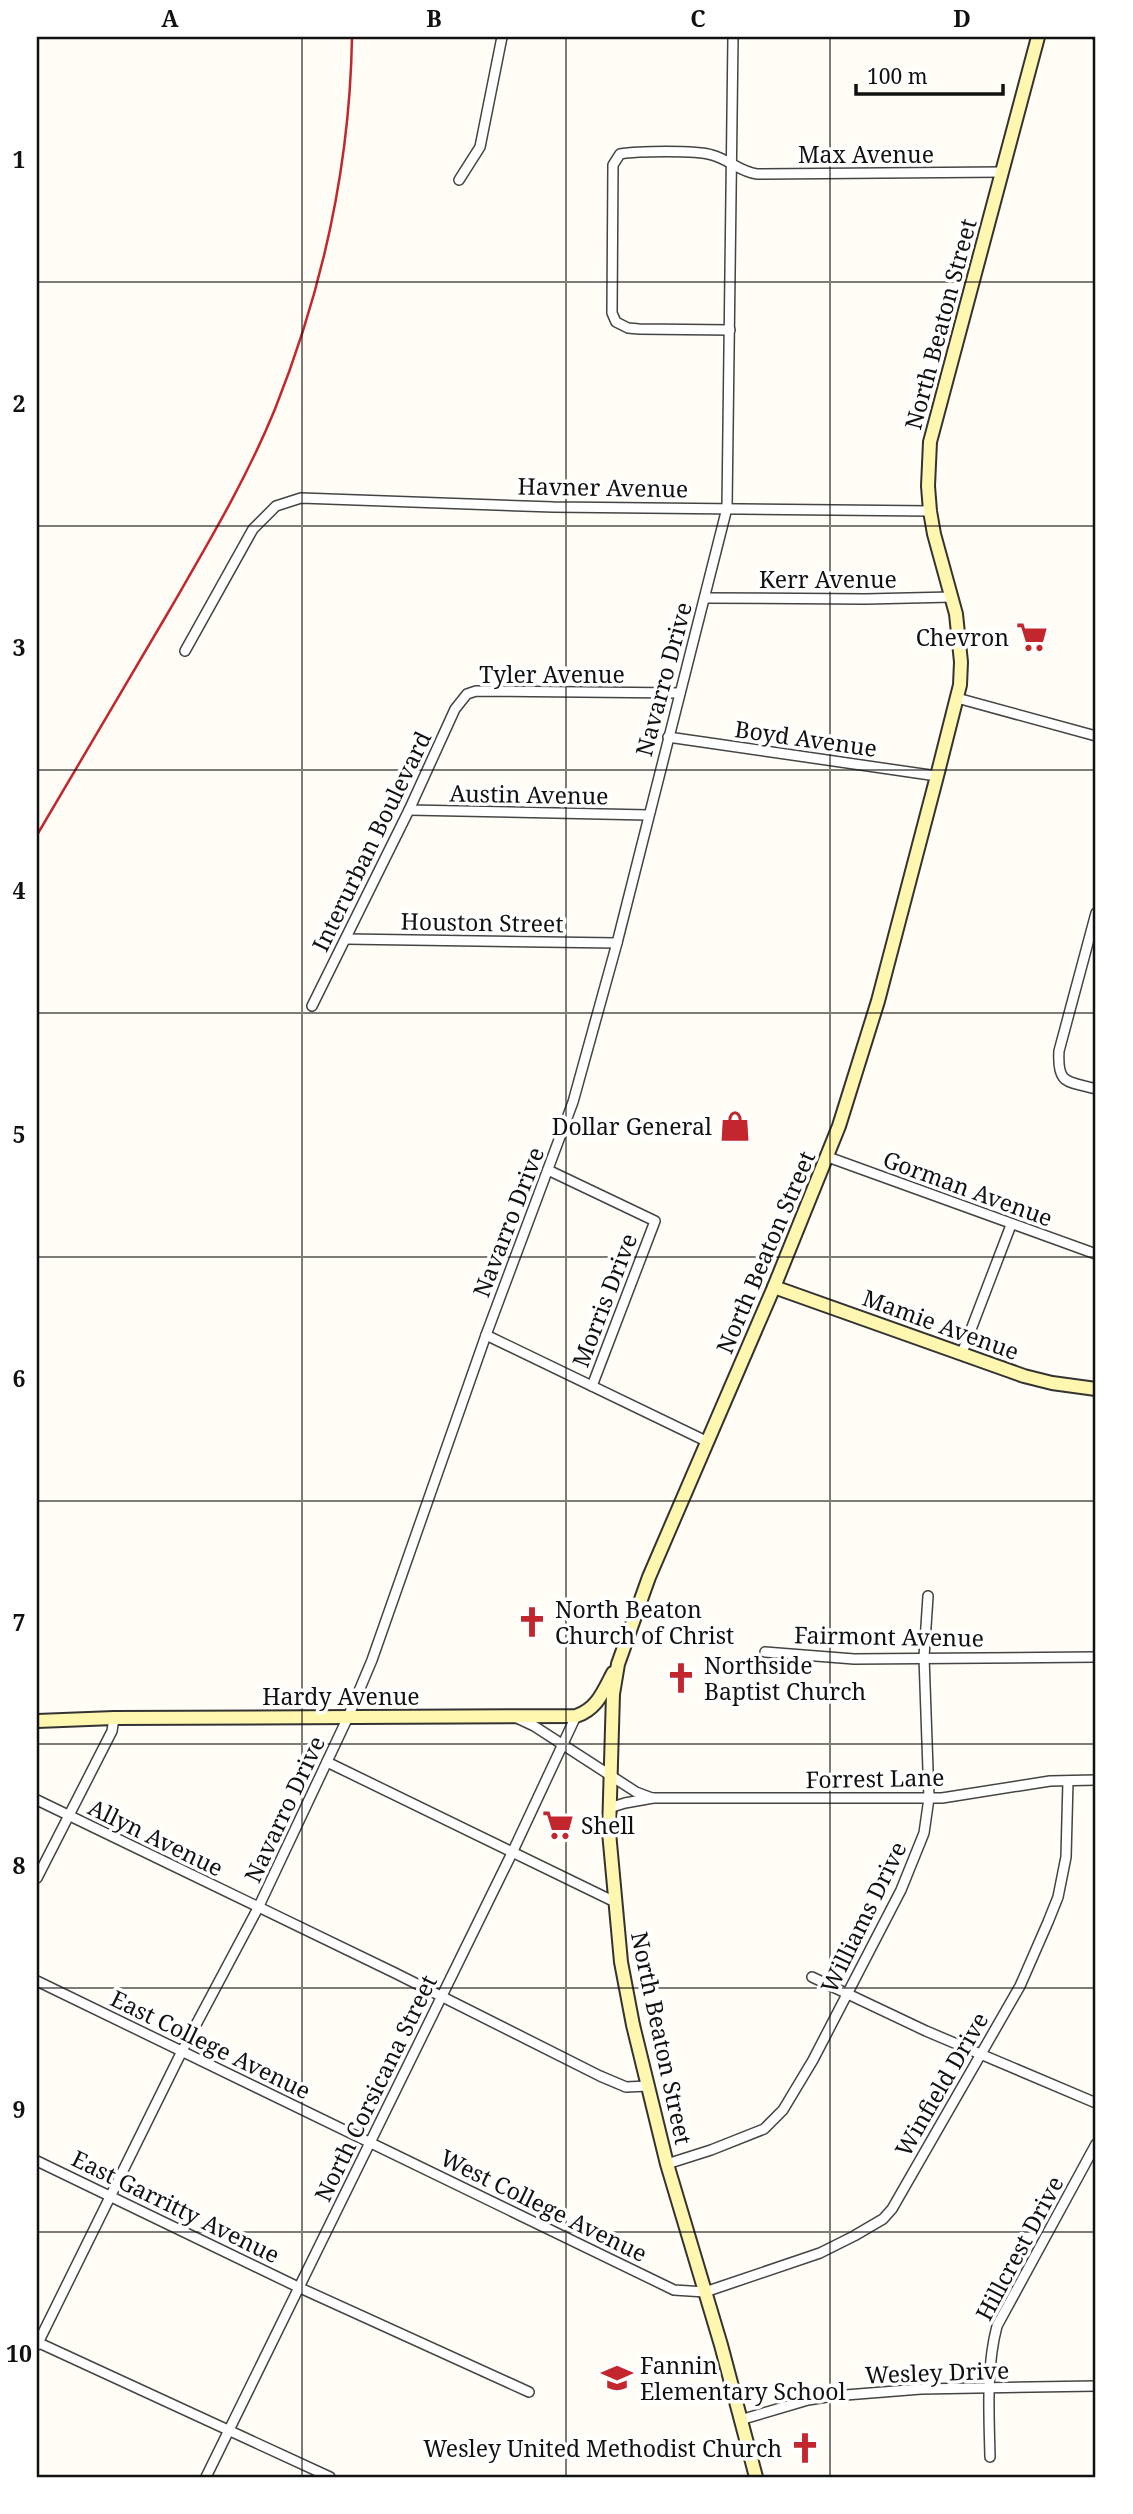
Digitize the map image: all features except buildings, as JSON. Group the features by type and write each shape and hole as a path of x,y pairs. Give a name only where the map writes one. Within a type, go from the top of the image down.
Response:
{"main road":[{"name":"North Beaton Street","path":"757,2477 667,2164 621,1962 609,1808 612,1694 618,1664 649,1577 774,1287 828,1157 852,1090 937,776 957,698 961,662 951,597 930,510 930,442 1038,37"},
{"name":"Mamie Avenue","path":"774,1287 1024,1376 1096,1389"},
{"path":"576,1716 597,1704 618,1664"},
{"name":"Hardy Avenue","path":"37,1721 114,1718 576,1716"}],"street":[{"path":"459,180 480,147 502,37"},
{"name":"Navarro Drive","path":"37,2343 182,2051 258,1909 348,1717 372,1660 486,1335 573,1102 617,943 727,508 733,37"},
{"name":"Max Avenue","path":"730,330 639,329 628,328 616,322 612,313 613,164 620,154 707,153 748,173 757,174 1003,172"},
{"name":"Havner Avenue","path":"185,651 253,529 276,506 301,498 553,507 930,510"},
{"name":"Kerr Avenue","path":"705,598 866,600 951,597"},
{"name":"Tyler Avenue","path":"467,694 476,691 680,693"},
{"name":"Interurban Boulevard","path":"312,1006 409,810 455,709 467,694"},
{"path":"957,698 1096,736"},
{"name":"Boyd Avenue","path":"668,737 937,776"},
{"name":"Austin Avenue","path":"409,810 648,815"},
{"path":"1096,913 1093,936 1059,1051 1058,1068 1062,1077 1069,1081 1096,1089"},
{"name":"Houston Street","path":"346,939 617,943"},
{"name":"Gorman Avenue","path":"828,1157 1096,1254"},
{"name":"Morris Drive","path":"548,1170 655,1221 592,1386"},
{"path":"962,1353 1011,1225"},
{"path":"486,1335 708,1442"},
{"name":"Williams Drive","path":"667,2164 764,2129 775,2120 813,2060 901,1890 924,1833 929,1798 925,1657 928,1596"},
{"name":"Fairmont Avenue","path":"765,1652 854,1659 1096,1657"},
{"name":"Forrest Lane","path":"512,1716 534,1726 635,1792 653,1798"},
{"name":"North Corsicana Street","path":"206,2477 512,1853 576,1716"},
{"path":"37,1878 112,1731 114,1718"},
{"path":"327,1762 615,1902"},
{"name":"Forrest Lane","path":"609,1808 653,1798 929,1798 1096,1780"},
{"name":"Winfield Drive","path":"705,2292 820,2253 883,2219 892,2209 1020,1986 1058,1897 1066,1857 1068,1781"},
{"name":"Allyn Avenue","path":"37,1800 626,2087 648,2086"},
{"path":"812,1977 847,1995 1096,2103"},
{"name":"East College Avenue","path":"37,1981 369,2142"},
{"name":"West College Avenue","path":"369,2142 674,2290 705,2292"},
{"name":"Hillcrest Drive","path":"990,2457 989,2388 997,2326 1096,2144"},
{"name":"East Garritty Avenue","path":"37,2161 298,2287 529,2392"},
{"path":"37,2343 330,2477"},
{"name":"Wesley Drive","path":"740,2420 808,2400 833,2396 921,2389 1096,2386"}],"railway":[{"path":"37,835 212,537 252,461 275,409 307,319 330,226 346,132 352,37"},
{"path":"1092,37 1096,42"}],"place":[{"name":"Chevron","path":"1032,637"},
{"name":"Dollar General","path":"735,1126"},
{"name":"North Beaton Church of Christ","path":"532,1622"},
{"name":"Northside Baptist Church","path":"681,1678"},
{"name":"Shell","path":"558,1825"},
{"name":"Fannin Elementary School","path":"617,2378"},
{"name":"Wesley United Methodist Church","path":"805,2448"}]}
